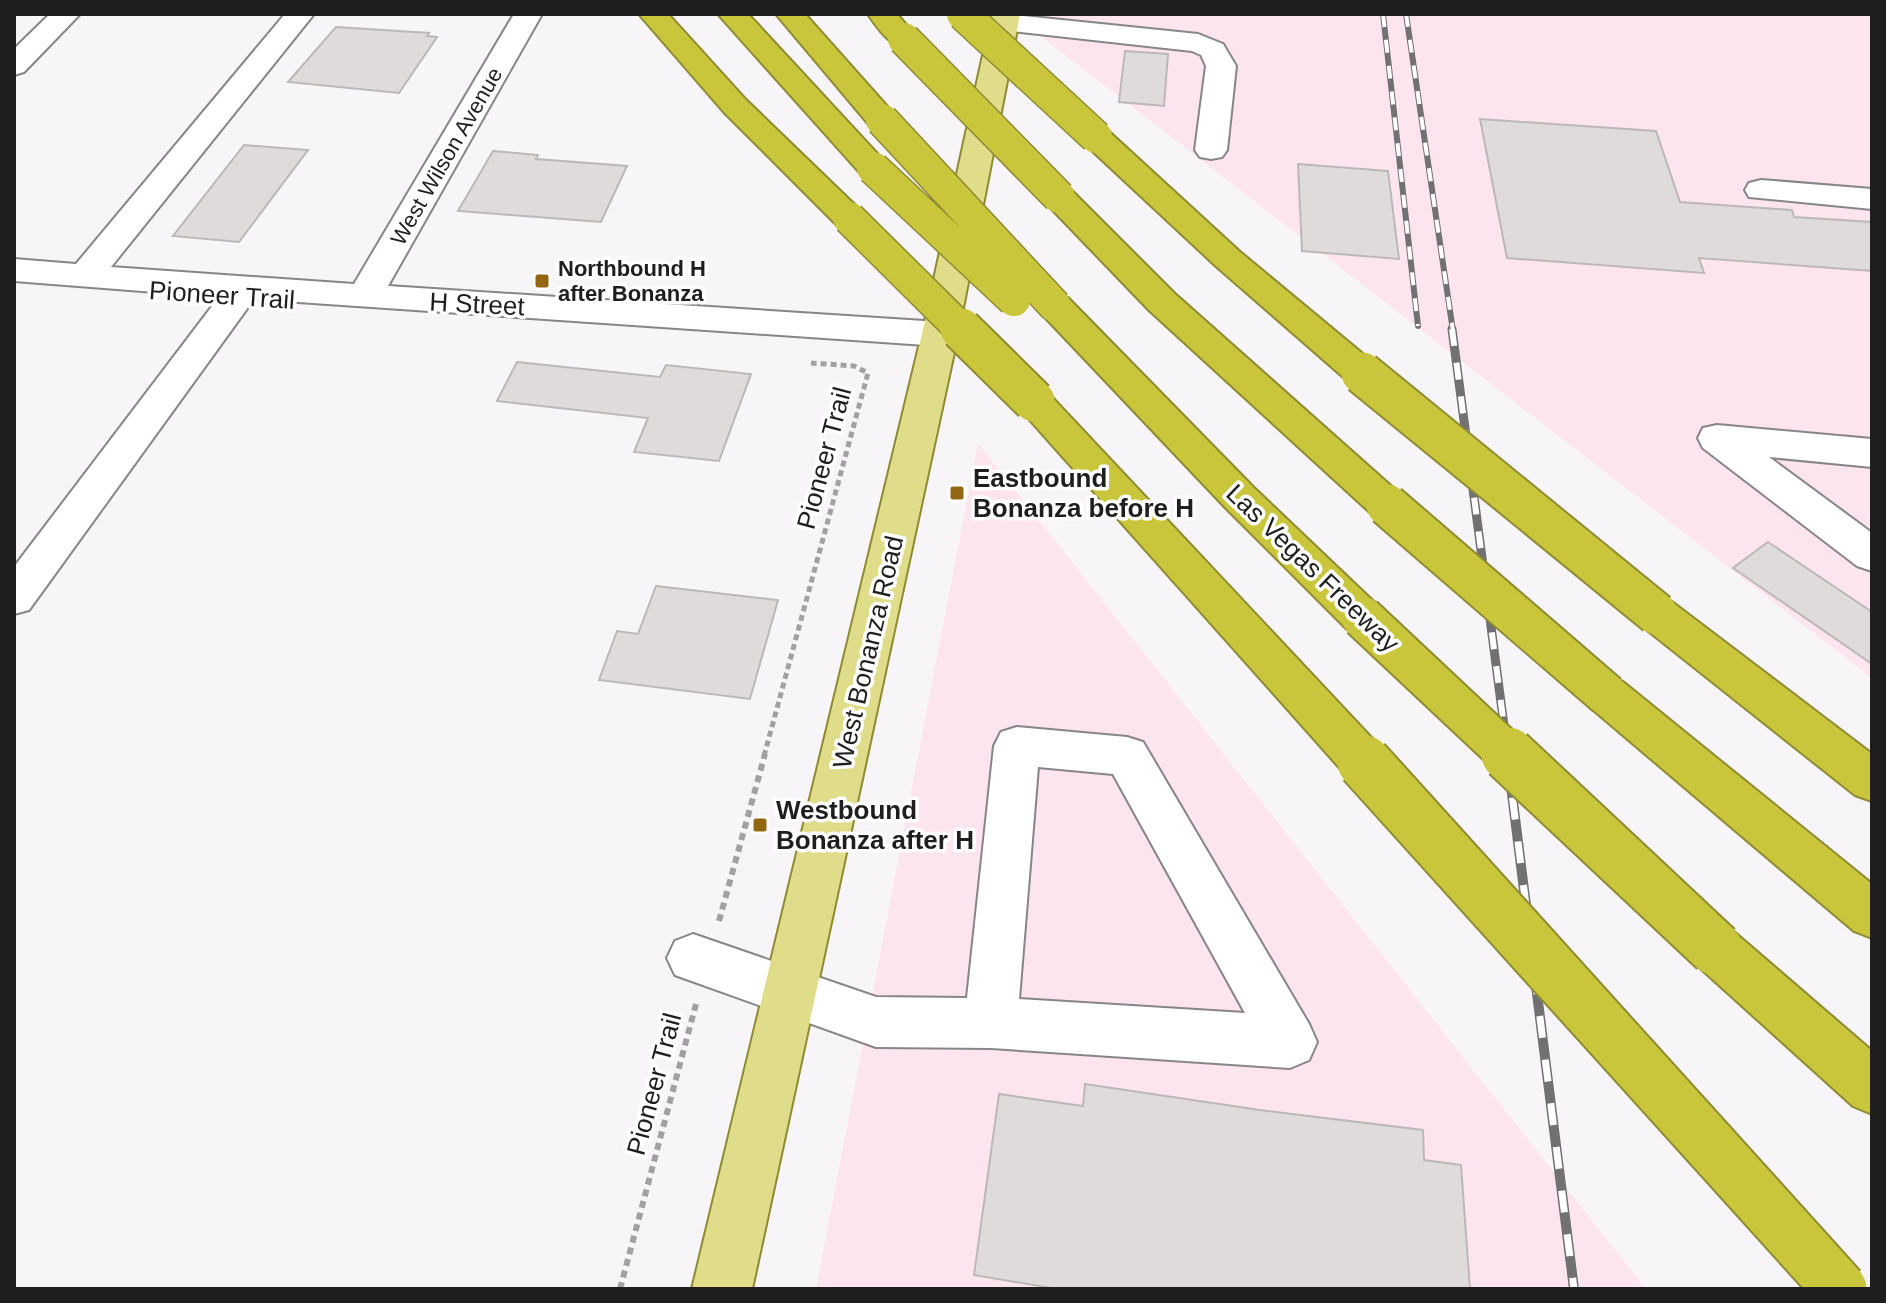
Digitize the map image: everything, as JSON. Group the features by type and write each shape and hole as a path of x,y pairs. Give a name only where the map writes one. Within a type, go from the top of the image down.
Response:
{"highway":[{"path":"653,14 735,106 1034,401 1840,1289"},
{"path":"732,14 873,168 1053,320"},
{"path":"790,14 1053,320"},
{"path":"882,14 1162,302 1387,505 1607,695 1872,915"},
{"path":"963,14 1228,259 1362,373 1657,614 1872,781"},
{"name":"Las Vegas Freeway","path":"1053,320 1362,617 1716,949 1872,1087"}],"main road":[{"name":"West Bonanza Road","path":"722,1289 940,334 1005,19"}],"street":[{"path":"14,66 66,14"},
{"path":"85,276 300,14"},
{"name":"West Wilson Avenue","path":"364,297 528,14"},
{"path":"1005,19 1198,43 1213,50 1221,66 1211,150"},
{"path":"1761,190 1872,199"},
{"name":"H Street","path":"14,270 243,290 784,321 940,334"},
{"path":"14,598 243,290"},
{"path":"1872,453 1717,438 1872,555"},
{"path":"700,960 876,1022 991,1023 1290,1042 1127,756 1017,746 991,1023"}],"path":[{"name":"Pioneer Trail","path":"620,1289 700,960 868,373 854,366 802,362"}],"shaded area":[{"path":"1047,14 1872,14 1872,678 1043,38"},
{"path":"978,443 1646,1289 816,1289"}],"building":[{"path":"336,27 429,33 427,36 437,37 399,93 288,82"},
{"path":"1125,51 1168,54 1164,106 1119,102"},
{"path":"1480,119 1656,131 1680,202 1792,210 1794,217 1872,222 1872,271 1699,258 1704,273 1507,258"},
{"path":"244,145 308,150 239,242 173,236"},
{"path":"493,151 538,155 536,159 627,166 601,222 458,211"},
{"path":"1298,164 1388,171 1399,259 1302,251"},
{"path":"517,362 660,377 666,365 751,374 719,461 634,452 648,418 497,401"},
{"path":"1768,542 1872,612 1872,664 1733,568"},
{"path":"656,586 778,600 750,699 599,680 617,631 638,634"},
{"path":"1085,1084 1423,1130 1424,1160 1461,1165 1470,1289 1057,1289 974,1275 999,1094 1083,1106"}],"railway":[{"path":"1383,14 1418,326"},
{"path":"1406,14 1453,331"},
{"path":"1452,329 1508,756"},
{"path":"1507,754 1574,1289"}],"place":[{"name":"Northbound H after Bonanza","path":"542,281"},
{"name":"Eastbound Bonanza before H","path":"957,493"},
{"name":"Westbound Bonanza after H","path":"760,825"}]}
